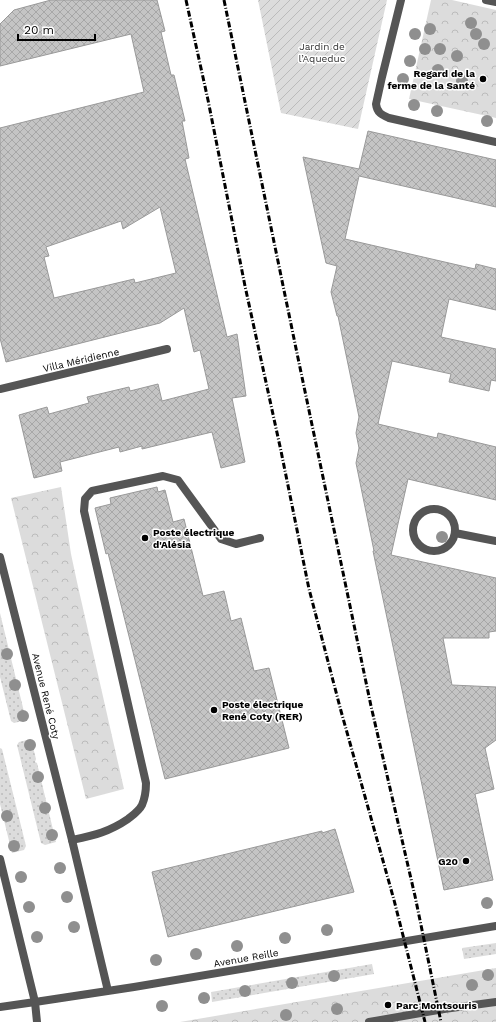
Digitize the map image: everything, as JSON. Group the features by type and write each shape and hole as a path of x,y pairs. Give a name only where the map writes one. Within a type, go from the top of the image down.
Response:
{"street":[{"path":"401,0 376,104 380,113 390,118 496,142"},
{"path":"486,0 496,2"},
{"name":"Villa Méridienne","path":"0,389 167,349"},
{"path":"72,840 109,830 134,815 141,806 145,795 146,783 84,510 85,498 92,491 163,476 178,480 221,539 236,544 260,538"},
{"path":"437,509 447,513 451,517 454,522 455,533 451,542 444,548 440,550 430,550 425,549 418,543 414,534 414,525 421,513 426,510 437,509"},
{"path":"455,533 496,541"},
{"name":"Avenue René Coty","path":"0,557 72,840 108,991"},
{"path":"0,859 35,1002 37,1022"},
{"name":"Avenue Reille","path":"0,1008 496,926"},
{"path":"369,1022 496,1002"}],"green space":[{"name":"Jardin de l’Aqueduc","path":"258,0 387,0 358,129 281,113"},
{"path":"431,0 452,0 496,10 496,118 409,99"},
{"path":"61,487 71,554 124,789 86,799 11,498"},
{"path":"0,613 26,720 14,723 11,721 0,677"},
{"path":"31,739 36,759 35,762 37,763 56,842 45,845 41,843 17,745 19,742"},
{"path":"0,748 2,749 26,846 24,850 12,853 0,804"},
{"path":"496,943 496,954 464,959 462,948"},
{"path":"372,964 374,974 212,1002 211,992"},
{"name":"Parc Montsouris","path":"496,968 496,1022 180,1022"}],"building":[{"path":"51,0 157,0 165,31 161,32 171,75 174,75 185,121 182,121 189,158 185,159 227,337 237,334 246,396 232,398 245,462 221,468 212,432 142,449 142,446 120,452 119,447 60,462 62,471 34,478 19,415 47,407 49,414 89,403 87,397 129,387 130,391 158,384 162,401 209,389 200,350 194,352 184,308 160,323 6,362 0,338 0,128 144,92 131,34 0,66 0,24 14,10","holes":["160,207 176,273 135,283 134,279 54,298 44,257 49,256 46,247 121,221 123,229"]},
{"path":"368,131 496,160 496,207 359,176 345,239 475,269 476,264 496,269 496,310 449,299 441,337 496,349 496,381 491,380 489,391 449,382 451,374 392,361 378,424 437,438 438,433 496,447 496,500 408,479 391,555 496,578 496,631 489,632 489,638 443,638 452,685 496,687 496,740 485,748 494,789 475,794 493,880 444,890 356,463 359,448 356,433 359,417 338,316 331,292 337,266 326,263 303,157 359,169"},
{"path":"157,487 158,492 165,490 173,522 184,519 203,596 224,591 231,621 241,618 254,671 269,668 289,748 165,779 108,553 106,554 95,508 111,504 110,498"},
{"path":"335,829 354,892 168,937 152,872"}],"railway":[{"path":"186,0 309,589 341,711 394,900 425,1022"},
{"path":"224,0 371,706 415,896 441,1022"}],"place":[{"name":"Regard de la ferme de la Santé","path":"483,79"},
{"name":"Poste électrique d'Alésia","path":"145,538"},
{"name":"Poste électrique René Coty (RER)","path":"214,710"},
{"name":"G20","path":"466,861"},
{"name":"Parc Montsouris","path":"388,1005"}]}
